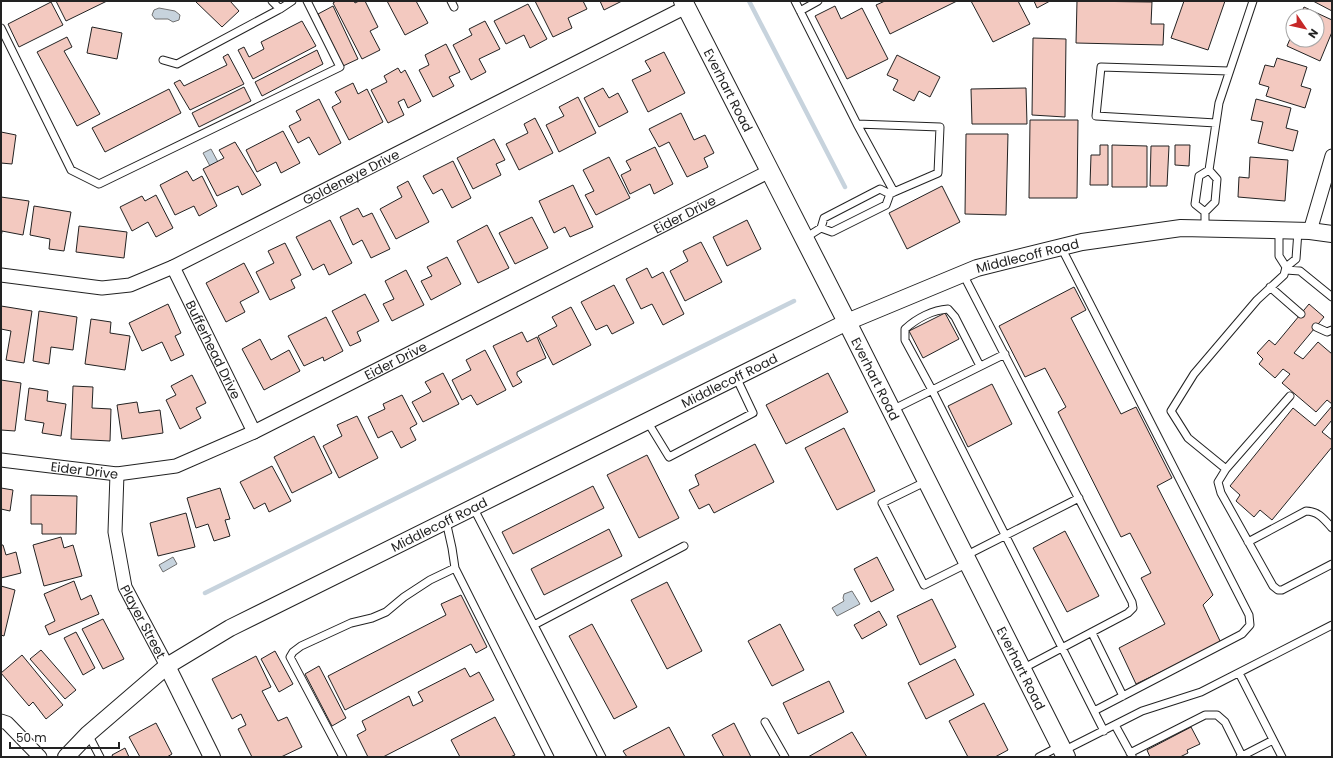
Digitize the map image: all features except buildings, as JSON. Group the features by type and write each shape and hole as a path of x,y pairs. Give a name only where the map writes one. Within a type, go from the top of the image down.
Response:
{"main road":[{"name":"Everhart Road","path":"685,4 892,410 1063,751"}],"street":[{"name":"Goldeneye Drive","path":"1,275 102,288 130,285 173,267 685,4"},
{"path":"1304,231 1332,156"},
{"name":"Eider Drive","path":"1,460 117,474 176,466 254,432 770,171"},
{"name":"Middlecoff Road","path":"66,757 88,734 167,666 230,628 847,322 977,268 1082,242 1181,228 1304,231 1332,234"},
{"name":"Bufferhead Drive","path":"173,267 254,432"},
{"name":"Player Street","path":"117,474 115,532 125,587 167,666 212,757"},
{"path":"1,721 7,723 40,757"}],"lane":[{"path":"272,1 280,9"},
{"path":"163,60 177,64 280,9 292,1"},
{"path":"1,28 71,170 99,184 340,67 307,1"},
{"path":"795,1 892,193"},
{"path":"800,11 818,1"},
{"path":"1209,170 1219,103 1253,1"},
{"path":"1216,124 1096,116 1101,67 1229,71"},
{"path":"821,228 832,232 886,205 892,193 938,173 940,127 857,124"},
{"path":"1205,229 1205,212 1215,202 1218,178 1209,170"},
{"path":"1205,212 1195,204 1199,176 1209,170"},
{"path":"804,238 821,228 824,218 880,189 892,193"},
{"path":"1279,231 1278,256 1286,269"},
{"path":"1226,469 1188,438 1171,411 1194,374 1257,300 1284,275 1286,269 1296,259 1304,231"},
{"path":"1061,247 1249,615 1250,625 1242,634 1094,711"},
{"path":"1286,269 1300,270 1332,297"},
{"path":"963,274 1134,608 1128,613 1092,633 1022,669"},
{"path":"1270,287 1301,314"},
{"path":"980,366 955,316 948,309 939,310 913,322 905,329 905,340 932,390 1104,731"},
{"path":"1316,327 1327,332 1332,330"},
{"path":"892,410 1005,354"},
{"path":"647,421 669,457 753,413 736,377"},
{"path":"1290,396 1226,469 1218,482 1220,493 1273,586 1278,590 1282,590 1332,564"},
{"path":"927,481 882,503 924,585 1005,536 1079,498"},
{"path":"473,508 602,757"},
{"path":"1248,542 1306,511 1313,511 1321,516 1332,528"},
{"path":"446,521 455,568 550,757"},
{"path":"534,625 684,546"},
{"path":"342,757 290,656 301,646 351,623 372,618 386,612 404,597 430,580 455,568"},
{"path":"1039,757 1063,751 1142,711 1201,692 1332,625"},
{"path":"1092,633 1124,696"},
{"path":"1239,673 1282,757"},
{"path":"1115,725 1131,755 1205,715 1217,715 1224,722 1241,757 1273,740"},
{"path":"765,722 785,757"},
{"path":"88,734 100,757"}],"shaded area":[{"path":"159,8 175,11 180,15 179,20 173,22 168,19 155,19 152,15 154,10"},
{"path":"211,149 218,162 210,166 203,153"},
{"path":"173,557 177,564 163,572 159,565"},
{"path":"852,591 860,604 837,616 832,608 844,601 844,594"}],"waterway":[{"path":"749,1 845,187"},
{"path":"205,593 794,301"}]}
